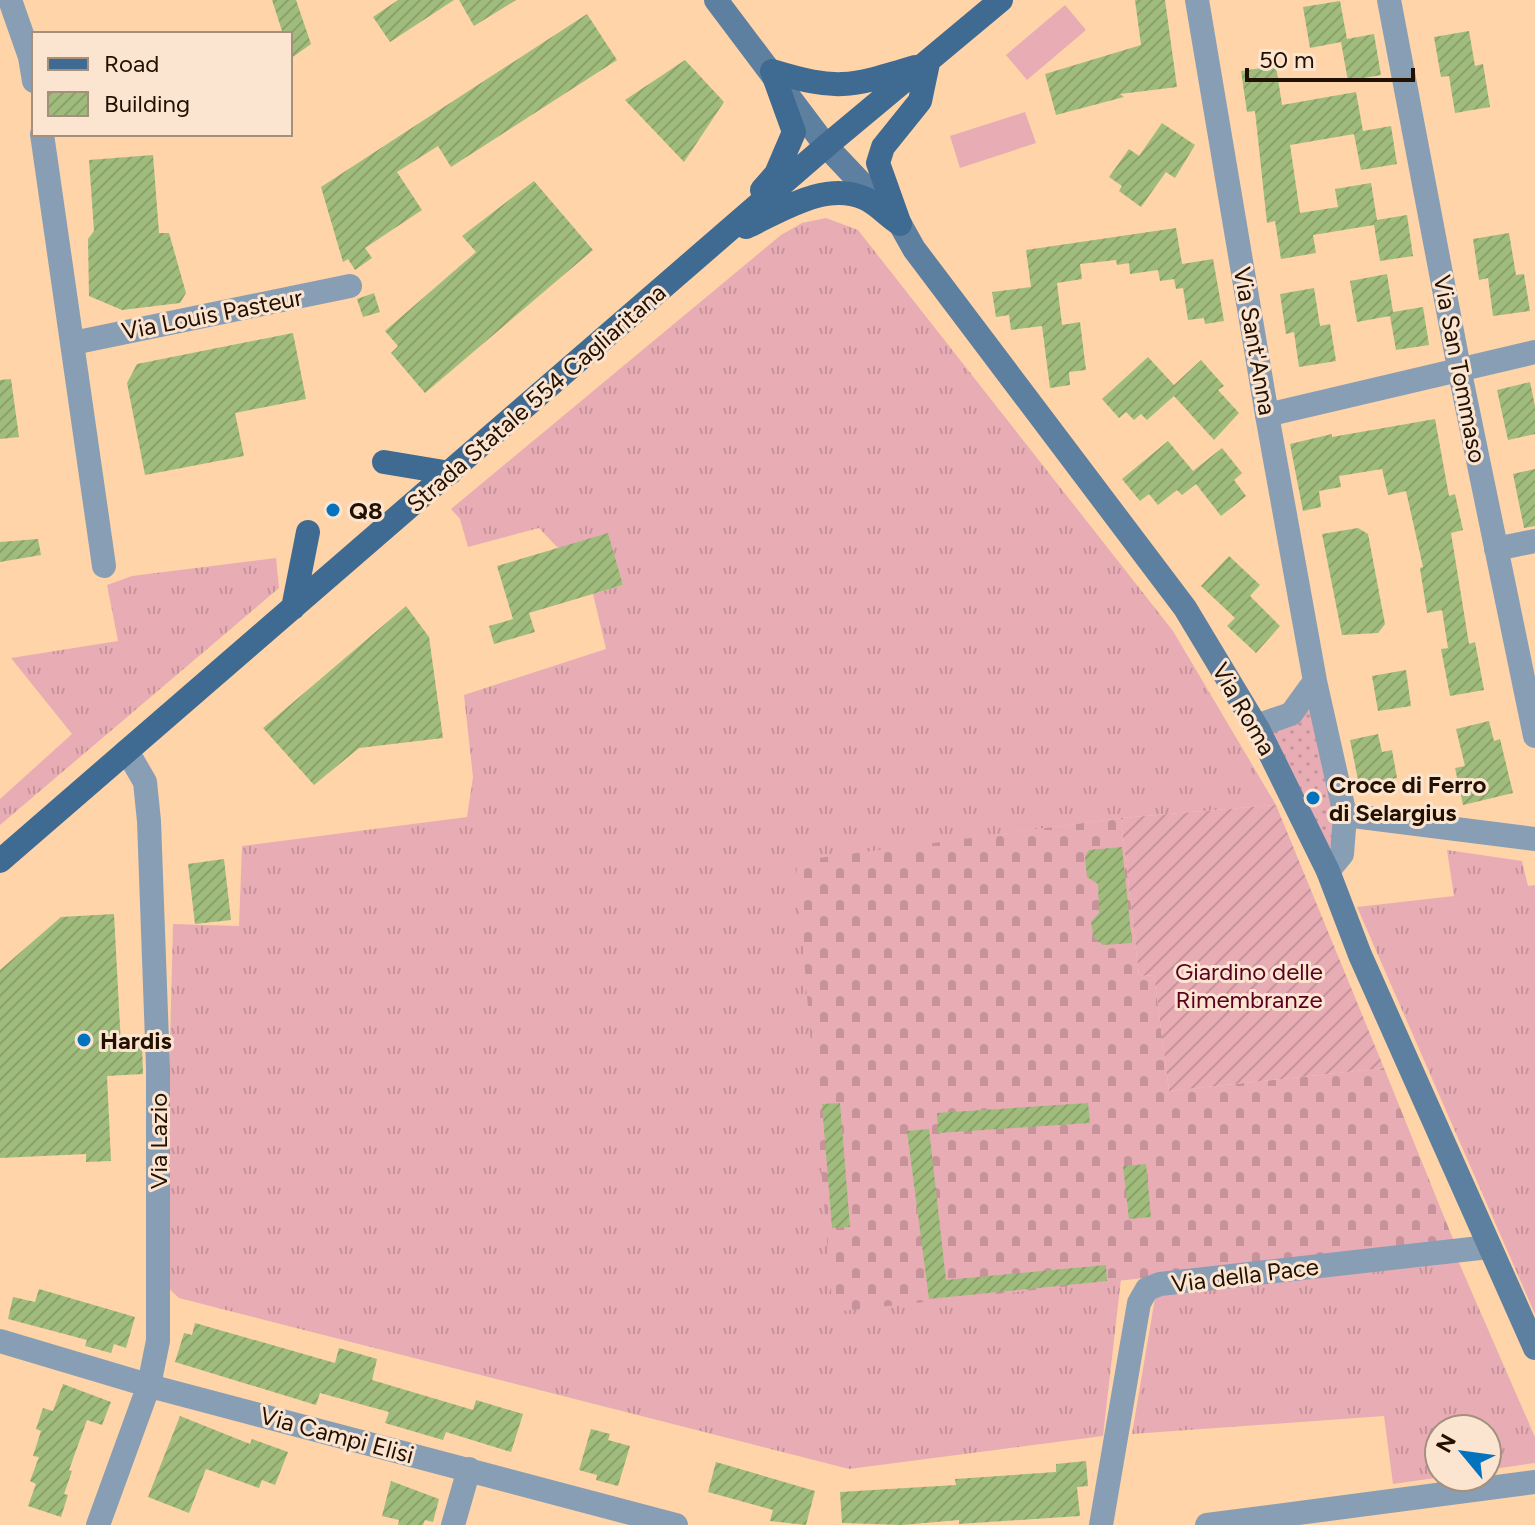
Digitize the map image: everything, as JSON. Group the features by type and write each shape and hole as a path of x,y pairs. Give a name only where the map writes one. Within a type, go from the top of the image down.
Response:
{"main road":[{"name":"Via Roma","path":"716,0 826,146 900,224 914,249 1185,608 1335,862 1360,955 1535,1348"},
{"name":"Strada Statale 554 Cagliaritana","path":"0,861 826,146 1001,0"},
{"path":"772,71 832,87 866,82 928,63 920,101 883,147 878,163 900,224"},
{"path":"718,240 776,174 794,132 772,71"},
{"path":"718,240 800,202 830,193 862,197 900,224"},
{"path":"384,462 450,473"},
{"path":"293,608 308,532"}],"street":[{"path":"10,0 32,69"},
{"name":"Via Sant'Anna","path":"1197,0 1315,681 1345,815 1335,862"},
{"name":"Via San Tommaso","path":"1389,0 1459,368 1535,736"},
{"path":"42,136 104,566"},
{"name":"Via Louis Pasteur","path":"73,343 350,286"},
{"path":"1267,415 1535,352"},
{"path":"1496,549 1535,541"},
{"path":"1256,726 1291,714 1315,681"},
{"name":"Via Lazio","path":"98,1525 149,1385 158,1341 158,1068 149,821 145,782 127,751"},
{"path":"1345,815 1535,839"},
{"name":"Via della Pace","path":"1101,1525 1139,1303 1147,1289 1160,1284 1489,1247"},
{"name":"Via Campi Elisi","path":"0,1341 149,1385 676,1525"},
{"path":"453,1525 469,1469"},
{"path":"1207,1525 1535,1482"}],"green space":[{"path":"1065,5 1086,30 1027,80 1006,55"},
{"path":"1025,112 1036,143 960,168 950,136"},
{"path":"826,218 858,230 1173,631 1276,805 1121,818 796,862 1121,1279 1103,1436 849,1469 179,1298 164,1284 173,924 239,926 242,846 467,817 473,777 464,695 606,649 593,594 623,585 608,534 558,548 539,528 468,547 460,519 451,509 781,235 802,223"},
{"path":"276,558 279,588 0,825 0,799 72,734 11,658 118,641 107,585 132,576"},
{"path":"1319,707 1340,839 1328,848 1267,726"},
{"name":"Giardino delle Rimembranze","path":"1276,805 1384,1068 1169,1091 1154,975 1139,976 1121,818"},
{"path":"1121,818 1139,976 1154,975 1169,1091 1384,1068 1455,1244 833,1312 796,861"},
{"path":"1447,850 1522,861 1528,886 1535,885 1535,1314 1357,907 1454,896"},
{"path":"1456,1256 1535,1437 1535,1463 1503,1468 1503,1413 1423,1413 1423,1480 1393,1484 1384,1416 1132,1434 1156,1292"}],"building":[{"path":"272,0 296,0 311,44 292,58 292,32 282,32"},
{"path":"398,0 454,0 390,42 373,17"},
{"path":"459,0 516,0 474,26"},
{"path":"1135,0 1165,0 1177,87 1120,94 1124,97 1056,115 1045,74 1141,45"},
{"path":"1340,1 1347,39 1374,34 1381,75 1348,81 1341,42 1310,48 1303,7"},
{"path":"587,14 617,60 451,167 438,146 397,172 422,210 365,248 372,258 355,270 348,259 343,262 321,187"},
{"path":"1469,31 1475,66 1483,64 1490,107 1455,113 1449,76 1441,77 1434,37"},
{"path":"685,60 724,102 684,162 625,100"},
{"path":"1276,66 1282,105 1356,92 1363,131 1391,126 1397,164 1361,170 1354,134 1290,145 1300,213 1338,207 1335,189 1371,183 1377,220 1407,215 1413,256 1380,261 1374,225 1313,235 1316,253 1281,259 1275,221 1267,223 1255,111 1247,112 1241,71"},
{"path":"1162,123 1195,145 1175,178 1166,172 1141,207 1119,191 1122,186 1109,177 1129,149 1139,156"},
{"path":"153,155 159,233 169,233 186,293 180,303 122,310 89,296 88,239 94,231 89,160"},
{"path":"534,181 593,250 425,393 391,353 398,346 385,331 476,252 462,236"},
{"path":"1176,228 1182,264 1213,259 1224,321 1205,324 1204,318 1188,320 1183,288 1176,289 1174,279 1160,281 1158,270 1130,274 1129,263 1117,265 1116,260 1080,264 1082,279 1057,283 1062,325 1080,322 1086,370 1069,372 1070,385 1050,388 1042,326 1011,330 1009,315 996,317 992,292 1031,287 1026,250"},
{"path":"1509,233 1516,275 1524,274 1530,311 1493,316 1488,278 1479,280 1473,239"},
{"path":"1387,274 1393,312 1423,307 1429,345 1396,350 1390,316 1357,322 1350,281"},
{"path":"1314,288 1320,326 1330,324 1336,361 1299,367 1294,332 1286,334 1280,294"},
{"path":"374,293 380,312 363,317 357,299"},
{"path":"293,333 306,399 235,413 244,456 145,475 127,383 137,364"},
{"path":"1148,357 1174,385 1201,360 1224,386 1218,390 1239,413 1214,440 1174,396 1147,420 1141,414 1134,420 1126,412 1119,418 1102,399"},
{"path":"11,379 19,437 0,439 0,380"},
{"path":"1530,382 1535,406 1535,434 1508,440 1497,390"},
{"path":"1435,419 1449,496 1455,494 1463,530 1451,533 1469,644 1475,642 1484,690 1450,696 1441,649 1448,648 1442,610 1427,613 1420,568 1423,567 1406,491 1388,495 1382,469 1339,476 1341,487 1319,491 1321,507 1303,511 1290,444 1332,434 1332,437"},
{"path":"1168,441 1193,471 1222,448 1242,473 1234,480 1246,496 1221,516 1196,484 1182,495 1177,490 1158,505 1149,494 1140,501 1122,479"},
{"path":"1535,469 1535,526 1524,528 1513,474"},
{"path":"1358,528 1368,534 1385,624 1378,633 1342,635 1322,534"},
{"path":"608,533 623,585 529,613 535,632 494,644 489,626 513,619 497,566"},
{"path":"38,539 41,555 0,562 0,542"},
{"path":"1229,556 1260,585 1250,596 1280,626 1256,653 1227,626 1235,618 1201,586"},
{"path":"406,606 429,637 443,738 359,748 314,785 263,728"},
{"path":"1406,670 1411,706 1378,711 1372,676"},
{"path":"1489,721 1494,741 1500,739 1513,793 1463,805 1455,768 1465,766 1456,729"},
{"path":"1378,734 1382,752 1392,750 1397,778 1359,785 1350,740"},
{"path":"1122,847 1132,943 1103,945 1094,938 1091,922 1099,913 1098,884 1087,877 1085,857 1089,850"},
{"path":"224,859 231,920 195,924 188,864"},
{"name":"Hardis","path":"114,914 121,1045 142,1044 143,1074 107,1076 111,1161 86,1162 86,1154 0,1158 0,970 61,917"},
{"path":"840,1103 850,1227 832,1228 822,1104"},
{"path":"1088,1103 1090,1123 938,1133 937,1113"},
{"path":"929,1129 946,1280 1106,1265 1107,1281 929,1299 907,1131"},
{"path":"1146,1164 1151,1217 1129,1219 1123,1166"},
{"path":"39,1289 135,1317 126,1348 114,1344 111,1353 85,1346 87,1340 8,1319 13,1297 35,1302"},
{"path":"195,1323 335,1363 339,1348 377,1359 372,1380 473,1410 476,1400 523,1414 511,1452 446,1432 443,1440 385,1423 389,1412 320,1393 316,1405 175,1362 184,1333 192,1335"},
{"path":"63,1384 111,1402 102,1425 87,1420 69,1470 72,1471 64,1494 68,1495 61,1517 28,1506 36,1484 30,1481 39,1457 33,1456 41,1431 36,1429 43,1408 53,1411"},
{"path":"180,1416 250,1444 252,1439 288,1452 275,1485 262,1480 259,1488 206,1469 189,1513 148,1497"},
{"path":"591,1429 610,1434 608,1440 630,1446 618,1486 596,1480 597,1475 579,1470"},
{"path":"1086,1461 1088,1486 1077,1487 1080,1516 959,1524 959,1520 902,1525 842,1523 840,1492 956,1485 955,1479 1056,1472 1056,1464"},
{"path":"716,1462 815,1491 806,1525 770,1521 773,1510 708,1492"},
{"path":"391,1481 439,1499 433,1522 425,1520 423,1525 398,1525 399,1520 382,1516"}],"place":[{"name":"Q8","path":"333,510"},
{"name":"Croce di Ferro di Selargius","path":"1313,798"},
{"name":"Hardis","path":"84,1040"}]}
